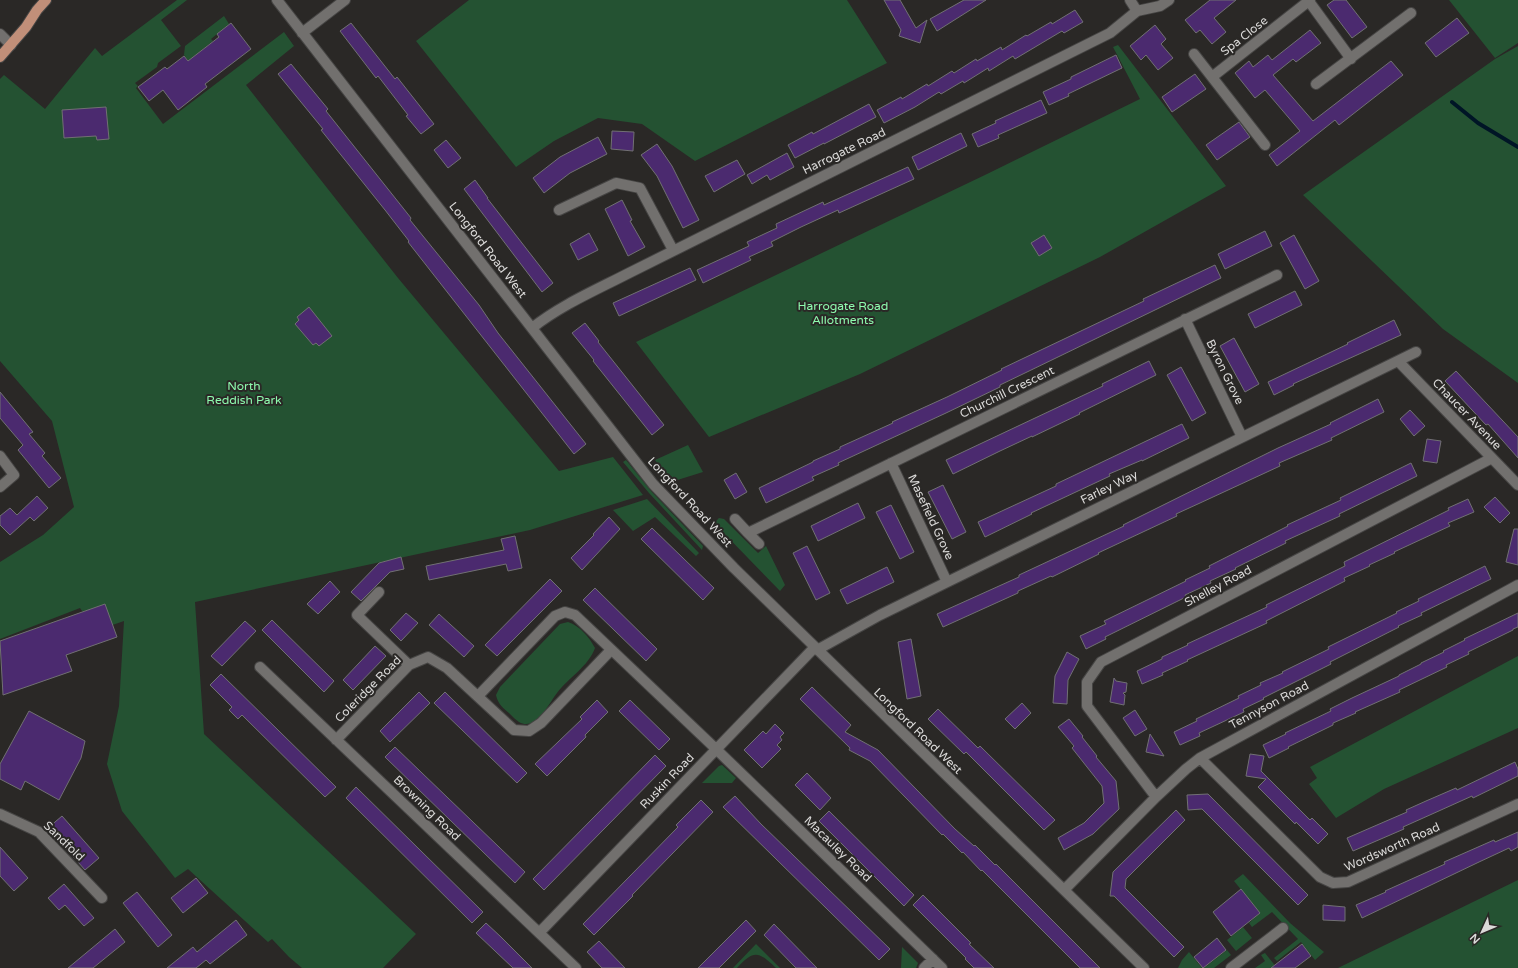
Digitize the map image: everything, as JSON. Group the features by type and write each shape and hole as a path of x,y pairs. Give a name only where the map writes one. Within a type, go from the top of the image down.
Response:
{"main road":[{"path":"0,57 26,27 37,10 46,0"}],"street":[{"name":"Longford Road West","path":"277,0 653,484 815,649 1144,968"},
{"path":"302,33 345,0"},
{"path":"1130,0 1137,11"},
{"name":"Harrogate Road","path":"532,328 542,320 573,302 673,250 1110,33 1137,11 1160,6 1169,0"},
{"path":"1309,0 1351,59"},
{"name":"Spa Close","path":"1212,77 1309,0"},
{"path":"1316,84 1411,14"},
{"path":"0,34 11,45"},
{"path":"1194,54 1265,145"},
{"path":"559,210 616,183 640,188 673,250"},
{"name":"Churchill Crescent","path":"748,533 1277,275"},
{"name":"Byron Grove","path":"1185,319 1242,437"},
{"name":"Farley Way","path":"815,649 880,615 1416,352"},
{"name":"Chaucer Avenue","path":"1398,361 1518,485"},
{"path":"0,456 14,475 0,487"},
{"name":"Shelley Road","path":"1156,798 1087,706 1087,682 1101,662 1492,458"},
{"name":"Masefield Grove","path":"891,463 947,582"},
{"path":"735,520 759,544"},
{"name":"Tennyson Road","path":"1064,890 1156,798 1186,769 1200,758 1518,585"},
{"path":"379,592 357,615 409,665"},
{"path":"478,696 555,616 565,612 575,616 716,749"},
{"name":"Ruskin Road","path":"539,933 716,749 815,649"},
{"name":"Coleridge Road","path":"336,740 409,665 428,657 447,668 514,730 529,731 542,723 611,650"},
{"name":"Browning Road","path":"260,667 576,968"},
{"name":"Macauley Road","path":"716,749 942,968"},
{"name":"Wordsworth Road","path":"1200,758 1320,877 1334,883 1348,882 1518,804"},
{"name":"Sandfold","path":"0,814 39,832 102,898"},
{"path":"1231,968 1283,928"},
{"path":"924,968 932,959"}],"green space":[{"name":"North Reddish Park","path":"177,0 187,0 161,20 181,46 158,63 157,67 135,83 138,86 136,88 163,124 284,32 294,46 246,85 398,278 559,471 613,457 643,495 530,530 195,602 204,734 416,934 383,968 302,968 272,939 268,942 188,869 175,878 122,811 107,764 119,706 124,621 101,629 95,610 82,611 80,608 0,639 0,562 43,535 74,507 52,421 0,361 0,79 4,75 45,109 95,48 102,56"},
{"path":"469,0 847,0 887,63 695,161 642,124 598,118 554,141 516,167 416,41"},
{"path":"1449,0 1518,0 1518,43 1495,58"},
{"path":"224,16 229,24 211,39 213,41 193,57 199,64 194,68 184,55 185,46"},
{"name":"Harrogate Road Allotments","path":"1118,45 1226,186 1100,257 860,374 709,437 636,342 1140,99 1113,47"},
{"path":"1518,46 1518,383 1443,329 1303,195 1495,59"},
{"path":"688,445 703,472 671,482 655,460"},
{"path":"626,460 651,491 703,546 702,550 649,493 623,462"},
{"path":"647,499 699,553 696,556 655,517 633,531 613,510"},
{"path":"719,518 724,519 758,553 766,546 785,585 780,591 714,523"},
{"path":"568,622 584,632 590,640 595,648 592,655 562,687 536,720 525,724 519,722 501,706 496,695 500,687 560,624"},
{"path":"1518,656 1518,728 1384,789 1336,818 1309,784 1317,778 1310,767"},
{"path":"722,765 736,778 732,783 702,783 719,766"},
{"path":"1243,874 1290,923 1324,952 1315,960 1301,942 1277,961 1274,958 1298,939 1272,912 1252,927 1249,923 1260,913 1234,881"},
{"path":"1518,880 1518,968 1338,968 1340,967"},
{"path":"1243,927 1252,938 1236,951 1227,940"},
{"path":"756,944 780,968 776,968 765,958 756,955 748,958 737,968 733,968"},
{"path":"902,947 918,963 916,968 901,968"},
{"path":"1227,950 1231,955 1214,968 1204,968"},
{"path":"1189,952 1202,968 1178,968 1182,960"},
{"path":"1265,953 1277,968 1255,968 1265,961 1261,955"}],"building":[{"path":"884,0 900,0 916,28 927,20 920,43 899,36 901,30"},
{"path":"964,0 986,0 937,31 930,19"},
{"path":"1210,0 1236,0 1214,18 1226,32 1212,44 1200,30 1196,33 1185,20"},
{"path":"1334,0 1346,0 1367,27 1352,38 1327,5"},
{"path":"1075,10 1083,22 1064,33 1062,31 1015,59 1013,56 989,71 988,68 964,83 963,81 941,94 939,92 915,107 884,123 877,110 901,97 902,99 927,84 928,86 952,71 954,73 976,59 977,61 1001,47 1002,50 1026,35 1027,36 1051,22 1052,24"},
{"path":"1457,18 1469,33 1436,57 1425,43"},
{"path":"231,23 251,49 205,84 207,87 178,110 163,90 149,101 138,87 165,67 167,69 184,56 188,61 219,37 217,34"},
{"path":"351,23 395,79 397,77 434,124 421,134 406,116 408,115 378,76 376,78 340,31"},
{"path":"1155,25 1166,39 1161,44 1173,58 1158,70 1146,55 1141,60 1130,46"},
{"path":"1310,30 1321,43 1296,62 1293,59 1273,75 1313,121 1391,61 1403,75 1339,125 1335,120 1277,166 1269,155 1300,131 1265,90 1255,98 1235,73 1249,61 1253,67 1268,55 1272,60"},
{"path":"1116,55 1122,68 1068,94 1069,96 1049,105 1043,92"},
{"path":"291,64 328,109 326,111 411,218 410,220 479,305 498,333 586,444 574,454 408,242 409,241 385,210 321,130 323,129 278,74"},
{"path":"1195,74 1206,89 1172,112 1162,97"},
{"path":"1041,100 1047,113 998,135 999,138 978,147 972,134 996,123 995,121"},
{"path":"869,104 876,117 795,158 788,145 812,132 813,134"},
{"path":"106,107 109,139 97,140 96,136 64,138 62,110"},
{"path":"1239,122 1250,137 1217,160 1206,145"},
{"path":"612,131 634,132 633,151 611,149"},
{"path":"961,133 967,146 918,170 912,157"},
{"path":"598,137 607,154 570,173 544,193 533,178 560,157"},
{"path":"446,140 461,158 448,168 434,150"},
{"path":"657,144 672,166 699,220 683,228 657,176 641,155"},
{"path":"787,153 794,167 770,180 767,175 752,184 747,175"},
{"path":"737,160 745,174 714,192 705,176"},
{"path":"908,167 914,179 839,213 838,210 801,227 771,242 773,246 749,257 751,260 703,283 697,270 749,246 747,242 777,228 776,224 823,202 824,205"},
{"path":"475,180 487,198 553,283 542,292 464,189"},
{"path":"622,200 632,220 630,221 645,247 628,256 605,209"},
{"path":"1265,231 1272,246 1225,269 1218,254"},
{"path":"589,233 598,250 578,260 570,244"},
{"path":"1044,235 1052,248 1039,256 1031,243"},
{"path":"1294,235 1319,281 1305,289 1280,243"},
{"path":"1215,265 1221,278 1000,385 1000,387 838,463 839,465 812,477 814,480 766,503 759,488 840,449 840,447 947,397 1002,370 1001,369 1144,301 1143,299"},
{"path":"690,268 696,280 619,316 613,303"},
{"path":"1295,291 1302,305 1255,328 1248,314"},
{"path":"309,307 332,336 319,346 316,343 313,345 295,324 299,320 297,317"},
{"path":"1394,320 1401,335 1293,384 1294,385 1274,395 1268,382 1348,344 1347,343"},
{"path":"585,323 599,341 598,342 664,425 652,435 572,333"},
{"path":"1234,338 1259,384 1245,392 1220,346"},
{"path":"1149,361 1156,375 1079,413 1080,414 953,474 946,460 1103,386 1102,384"},
{"path":"1181,367 1206,413 1192,421 1167,375"},
{"path":"1456,371 1518,437 1518,458 1488,424 1486,425 1445,381"},
{"path":"0,392 33,432 29,434 45,453 42,456 61,478 49,488 18,450 23,445 0,418"},
{"path":"1378,399 1384,412 1331,438 1332,440 1279,463 1280,466 1176,514 1177,516 1098,553 1099,554 1052,577 1051,576 1018,591 1018,593 943,627 937,614 1019,577 1019,575 1124,526 1123,525 1278,448 1331,424 1330,423"},
{"path":"1410,410 1425,426 1414,436 1400,419"},
{"path":"1182,424 1189,438 1142,461 1109,474 1110,476 1031,513 1032,514 985,537 978,522 1056,486 1056,484"},
{"path":"1427,439 1441,441 1437,463 1423,461"},
{"path":"1411,463 1417,476 1339,514 1340,516 1285,541 1286,543 1210,581 1211,583 1185,595 1186,597 1105,637 1106,639 1086,649 1080,636 1106,624 1104,621 1186,581 1185,580 1210,568 1209,566 1288,526 1287,525 1341,500 1340,498"},
{"path":"736,473 747,492 735,499 724,480"},
{"path":"943,485 966,532 952,539 928,492"},
{"path":"37,496 48,508 34,521 30,517 10,535 0,525 0,516 10,508 17,515"},
{"path":"1495,497 1510,513 1500,523 1484,507"},
{"path":"1468,499 1474,512 1448,523 1450,526 1394,552 1395,553 1344,578 1345,581 1266,621 1267,623 1187,660 1188,661 1162,673 1163,675 1142,684 1137,671 1188,645 1187,644 1267,607 1266,605 1345,566 1344,562 1449,510 1448,508"},
{"path":"858,503 865,518 818,541 811,526"},
{"path":"891,505 914,552 900,559 876,512"},
{"path":"609,517 620,529 582,570 571,558 594,535 593,534"},
{"path":"652,528 714,588 703,600 641,539"},
{"path":"1514,529 1518,529 1518,565 1506,562"},
{"path":"515,536 522,568 508,571 506,564 429,580 426,566 504,550 501,539"},
{"path":"807,546 830,593 816,600 793,553"},
{"path":"401,557 404,569 390,572 361,601 351,592 379,563"},
{"path":"1485,566 1491,579 1421,613 1422,615 1330,662 1331,664 1263,698 1264,699 1243,709 1244,712 1199,733 1200,736 1180,745 1174,732 1197,721 1196,719 1239,698 1238,696 1261,685 1260,683 1329,649 1328,647 1397,613 1396,612 1419,601 1418,599"},
{"path":"887,567 894,582 847,604 840,590"},
{"path":"550,579 562,591 497,656 485,645"},
{"path":"330,581 340,592 318,614 307,604"},
{"path":"595,588 657,649 646,661 583,600"},
{"path":"105,604 117,637 66,655 72,671 3,695 0,641"},
{"path":"406,613 418,623 401,641 390,630"},
{"path":"1518,613 1518,627 1513,630 1468,652 1469,654 1446,665 1447,667 1399,690 1400,692 1333,723 1333,725 1269,758 1263,745 1331,711 1330,709 1399,676 1465,640 1464,639"},
{"path":"439,614 474,646 464,657 429,625"},
{"path":"272,620 334,681 324,692 262,630"},
{"path":"245,621 256,631 222,666 211,656"},
{"path":"911,639 921,696 907,699 898,642"},
{"path":"375,646 386,656 353,690 343,680"},
{"path":"1067,652 1079,659 1068,680 1067,704 1053,703 1055,676"},
{"path":"221,674 336,787 325,797 242,715 238,719 229,710 232,707 210,685"},
{"path":"1114,678 1116,681 1127,683 1126,692 1123,693 1125,695 1124,705 1110,702"},
{"path":"812,687 851,725 845,732 878,750 955,829 974,846 975,845 995,865 996,864 1100,968 1080,968 982,870 981,871 943,834 942,835 870,761 849,750 850,748 800,699"},
{"path":"419,692 430,703 390,742 380,731"},
{"path":"445,692 527,773 517,783 434,703"},
{"path":"597,700 608,712 585,735 586,737 547,776 535,764 582,719 580,717"},
{"path":"630,700 670,739 659,750 619,711"},
{"path":"1022,703 1031,713 1015,729 1005,719"},
{"path":"938,709 978,748 980,746 1055,820 1044,830 966,752 964,754 928,719"},
{"path":"1135,710 1147,729 1135,736 1123,718"},
{"path":"29,711 85,741 81,758 59,800 25,781 21,790 0,779 0,764"},
{"path":"1069,719 1083,736 1082,737 1097,756 1096,757 1116,781 1119,809 1093,834 1064,850 1058,838 1084,823 1104,803 1102,786 1072,748 1074,746 1058,727"},
{"path":"775,724 784,733 780,737 782,740 777,745 781,749 762,768 744,750 763,731 766,734"},
{"path":"1150,734 1164,756 1146,752"},
{"path":"395,747 525,872 515,883 385,757"},
{"path":"1250,754 1264,756 1261,771 1310,820 1312,818 1328,834 1318,844 1296,822 1295,824 1258,787 1266,779 1246,776"},
{"path":"655,755 666,766 544,890 533,879"},
{"path":"1515,762 1518,769 1518,776 1473,798 1472,796 1403,827 1404,829 1353,851 1347,838 1407,812 1406,810 1426,801 1456,788 1457,790"},
{"path":"807,773 831,798 820,810 795,785"},
{"path":"356,787 483,912 472,923 346,798"},
{"path":"1208,794 1308,895 1298,905 1202,809 1188,810 1187,795"},
{"path":"735,796 761,824 890,949 879,960 723,807"},
{"path":"701,800 713,812 594,935 583,924 678,827 676,825"},
{"path":"1176,810 1185,820 1126,879 1125,888 1184,947 1174,957 1114,896 1110,896 1113,872"},
{"path":"829,811 914,895 904,906 819,821"},
{"path":"62,816 99,858 85,870 48,828"},
{"path":"1518,832 1518,847 1511,851 1509,848 1362,918 1356,905 1445,864 1444,862 1494,840 1495,842"},
{"path":"0,847 28,878 14,891 0,876"},
{"path":"196,878 208,893 183,913 171,898"},
{"path":"64,884 94,918 84,926 65,905 59,910 48,898"},
{"path":"1241,889 1260,913 1231,936 1213,912"},
{"path":"137,892 172,935 158,947 123,903"},
{"path":"923,895 994,968 974,968 965,959 966,958 913,905"},
{"path":"1323,905 1345,907 1345,921 1323,920"},
{"path":"236,920 247,935 210,964 206,960 196,968 167,968 193,947 197,952"},
{"path":"746,920 756,931 719,968 698,968"},
{"path":"486,923 532,968 513,968 476,933"},
{"path":"774,924 817,968 796,968 764,935"},
{"path":"115,929 125,942 93,968 68,968"},
{"path":"1217,938 1226,950 1203,968 1194,957"},
{"path":"599,941 625,968 602,968 587,952"},
{"path":"1302,944 1311,956 1295,968 1271,968"}],"waterway":[{"path":"1452,102 1478,123 1518,147"}]}
